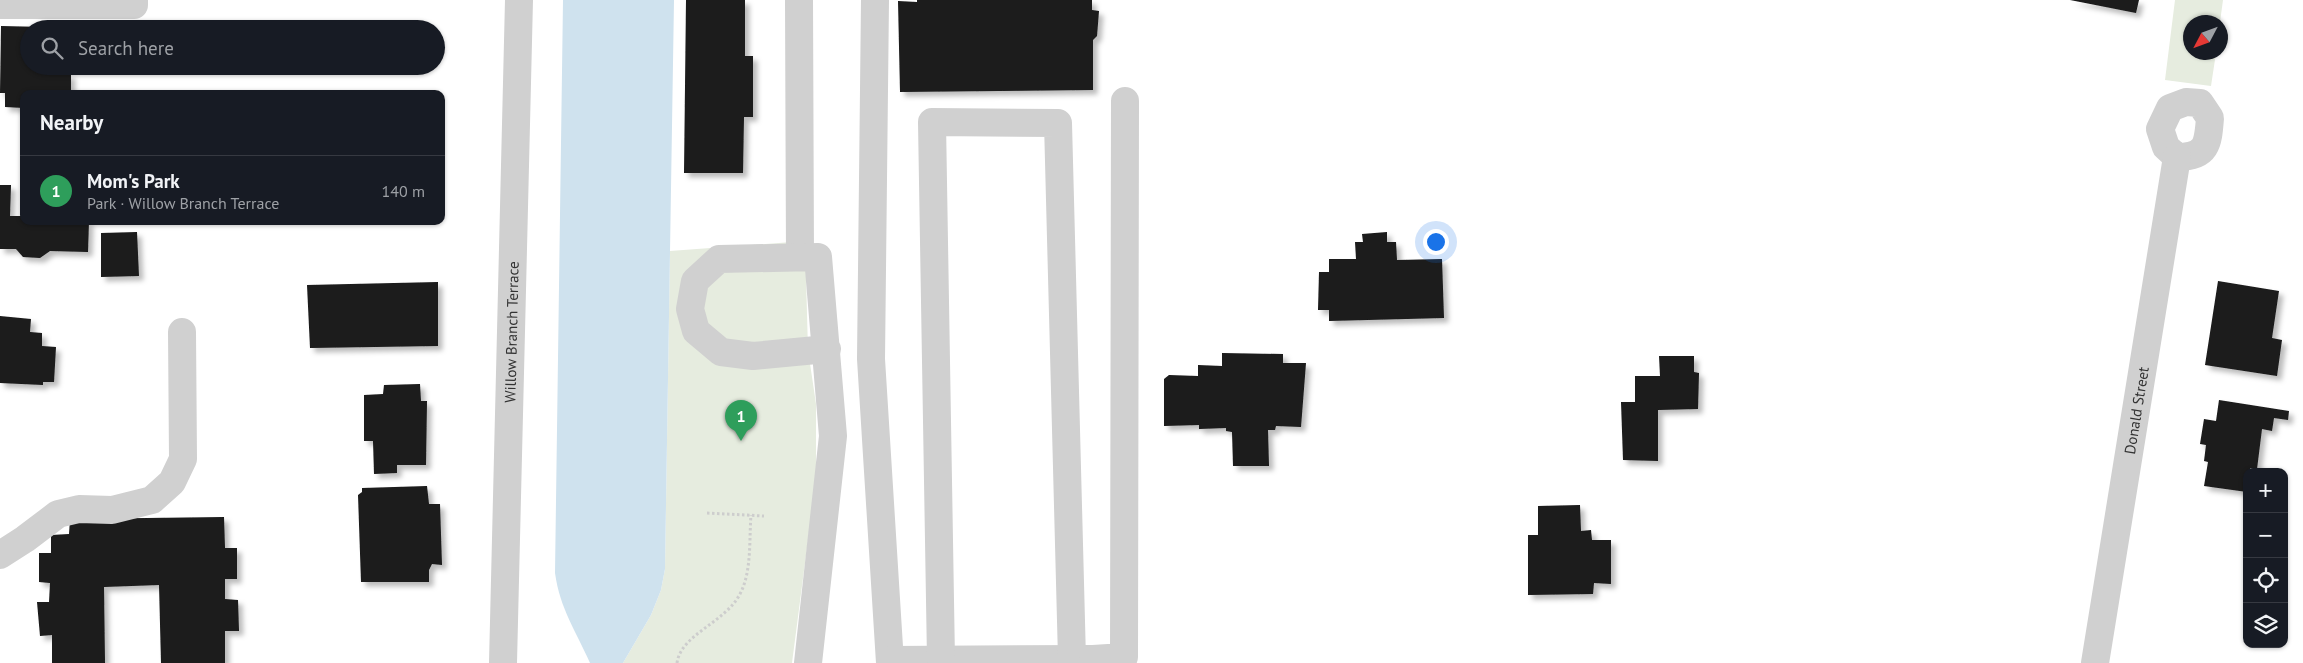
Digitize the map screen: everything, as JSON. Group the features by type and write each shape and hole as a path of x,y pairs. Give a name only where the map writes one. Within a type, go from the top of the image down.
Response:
{"street":[{"path":"0,5 134,5 134,0"},
{"name":"Willow Branch Terrace","path":"503,663 520,0"},
{"path":"799,0 800,257"},
{"path":"875,0 871,358 890,661 1086,660 1124,657 1125,100"},
{"path":"941,660 932,122 1058,123 1064,355 1086,660"},
{"name":"Donald Street","path":"2095,663 2177,157"},
{"path":"808,663 833,436 827,349 818,257 719,258 695,281 690,309 696,331 721,352 753,356 827,349"},
{"path":"0,555 58,514 79,510 112,510 152,500 172,482 183,459 182,332"}],"path":[{"path":"707,513 764,516"},
{"path":"677,663 678,656 685,643 717,621 740,595 747,572 751,515"}],"shaded area":[{"path":"2175,0 2223,0 2221,15 2183,15 2183,60 2215,60 2211,86 2165,80"},
{"path":"805,241 808,350 816,404 816,478 792,663 623,663 651,615 661,590 665,569 670,251"}],"water":[{"path":"563,0 674,0 665,569 661,590 651,615 623,663 590,663 569,620 557,586 555,573"}],"building":[{"path":"686,0 745,0 745,56 753,56 753,117 744,117 743,173 684,173"},
{"path":"917,0 1092,0 1092,10 1099,11 1097,36 1093,40 1093,90 900,92 898,1 917,2"},
{"path":"2070,0 2139,0 2136,13"},
{"path":"1,26 20,26 20,75 71,75 71,90 20,90 20,108 5,107 5,93 0,93"},
{"path":"0,185 11,185 10,216 20,216 20,225 89,225 88,252 50,251 40,258 23,257 16,249 0,249"},
{"path":"137,232 139,276 101,277 101,233"},
{"path":"1387,232 1387,242 1396,242 1397,260 1442,259 1444,318 1329,321 1329,310 1318,310 1319,272 1329,272 1329,259 1356,259 1355,242 1363,242 1362,234"},
{"path":"2218,281 2279,291 2272,338 2282,340 2277,376 2205,365"},
{"path":"438,282 438,346 310,348 307,285"},
{"path":"0,316 31,319 30,332 42,333 42,346 56,347 54,382 43,382 43,385 0,383"},
{"path":"1222,353 1283,354 1283,363 1306,363 1301,427 1276,426 1275,430 1268,430 1269,466 1233,466 1232,432 1226,431 1226,428 1199,429 1199,425 1164,426 1164,379 1169,375 1198,376 1198,365 1222,366"},
{"path":"1659,356 1694,356 1694,372 1699,373 1698,409 1658,410 1658,461 1623,460 1621,402 1635,402 1635,376 1660,376"},
{"path":"420,384 421,401 427,401 426,465 397,465 397,473 374,474 373,441 364,441 364,395 383,394 384,385"},
{"path":"2219,400 2289,411 2288,420 2274,418 2272,431 2262,429 2257,468 2243,468 2243,491 2204,486 2208,462 2204,461 2206,445 2200,444 2204,419 2216,421"},
{"path":"427,486 429,504 440,504 442,565 432,564 429,570 429,582 361,582 358,495 362,492 362,488"},
{"path":"1580,505 1581,531 1591,530 1592,540 1611,540 1611,584 1594,583 1593,594 1528,595 1528,535 1538,535 1538,506"},
{"path":"224,517 225,548 237,548 237,579 225,579 225,599 238,600 239,631 225,631 225,663 161,663 159,585 104,587 105,663 52,663 52,635 40,636 37,602 49,602 50,583 39,582 39,553 51,553 51,535 69,534 70,519"}],"place":[{"name":"Mom's Park","path":"741,441"}]}
